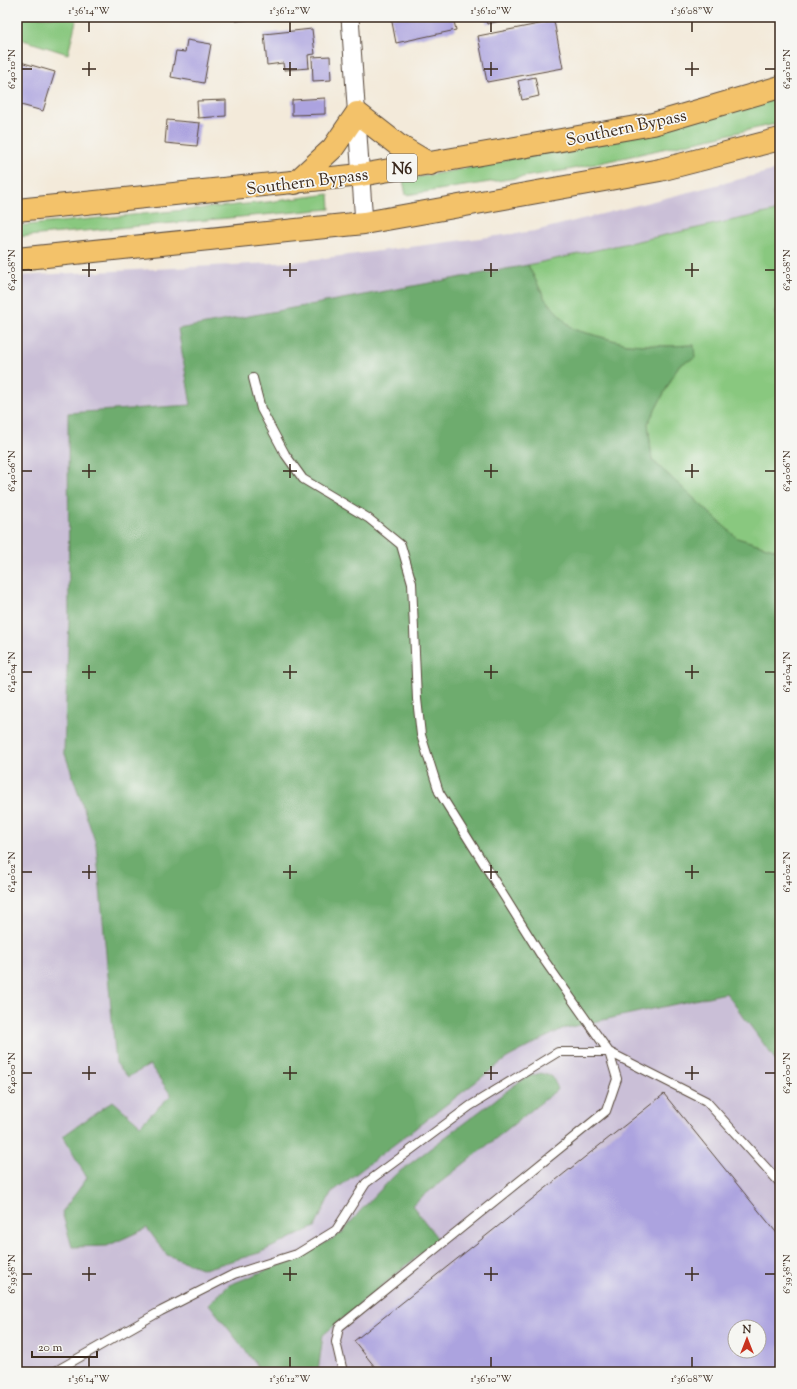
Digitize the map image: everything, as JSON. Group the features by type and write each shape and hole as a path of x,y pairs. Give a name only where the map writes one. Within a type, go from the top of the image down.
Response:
{"highway":[{"name":"Southern Bypass","path":"17,210 295,183 361,175 430,164 653,124 780,87"},
{"path":"295,183 333,148 358,113 398,145 430,164"},
{"path":"17,259 364,223 660,170 780,139"}],"street":[{"path":"350,17 358,113 364,223"}],"lane":[{"path":"253,378 261,409 284,454 303,479 368,518 401,545 412,583 421,735 439,792 542,957 609,1052 617,1079 606,1111 339,1327 336,1342 343,1372"},
{"path":"54,1372 161,1311 234,1274 297,1254 336,1230 366,1183 470,1106 558,1052 609,1052 706,1101 780,1183"}],"shaded area":[{"path":"780,169 780,1372 17,1372 17,276 294,262 535,231"}],"green space":[{"path":"17,17 77,17 68,54 17,38"},
{"path":"780,85 780,123 568,170 406,195 403,180 494,163"},
{"path":"329,194 330,209 17,237 17,226 268,202"},
{"path":"780,210 780,305 774,312 780,328 780,551 737,538 652,460 648,423 679,365 694,345 667,346 627,344 572,329 545,299 528,265"},
{"path":"528,265 545,299 572,329 627,344 667,346 694,345 695,358 679,365 648,423 652,460 737,538 780,551 780,1066 726,993 562,1029 507,1058 331,1193 315,1227 259,1253 204,1269 167,1255 147,1228 107,1246 72,1247 62,1212 87,1178 63,1136 113,1101 140,1125 171,1095 150,1065 128,1077 116,1063 96,844 64,751 69,621 68,413 191,405 178,329"},
{"path":"780,305 780,328 774,312"},
{"path":"541,1073 552,1076 558,1089 412,1205 438,1239 323,1335 318,1372 262,1372 209,1304 229,1285 300,1257 342,1233 361,1210 395,1175 516,1084 530,1076"}],"building":[{"path":"235,17 261,17 261,18 236,21"},
{"path":"391,17 453,17 456,30 396,43"},
{"path":"485,17 513,17 513,18 487,24"},
{"path":"554,21 563,68 487,82 478,36"},
{"path":"312,29 315,54 308,55 309,68 284,70 283,63 267,65 264,34"},
{"path":"187,40 211,44 204,83 171,77 176,51 185,52"},
{"path":"330,56 331,80 313,81 312,57"},
{"path":"17,61 55,72 43,111 17,104"},
{"path":"535,77 539,96 522,100 518,81"},
{"path":"325,98 325,114 292,115 292,100"},
{"path":"226,100 226,116 198,118 197,101"},
{"path":"167,120 200,123 197,146 165,143"},
{"path":"664,1094 780,1237 780,1372 379,1372 354,1341"}]}
